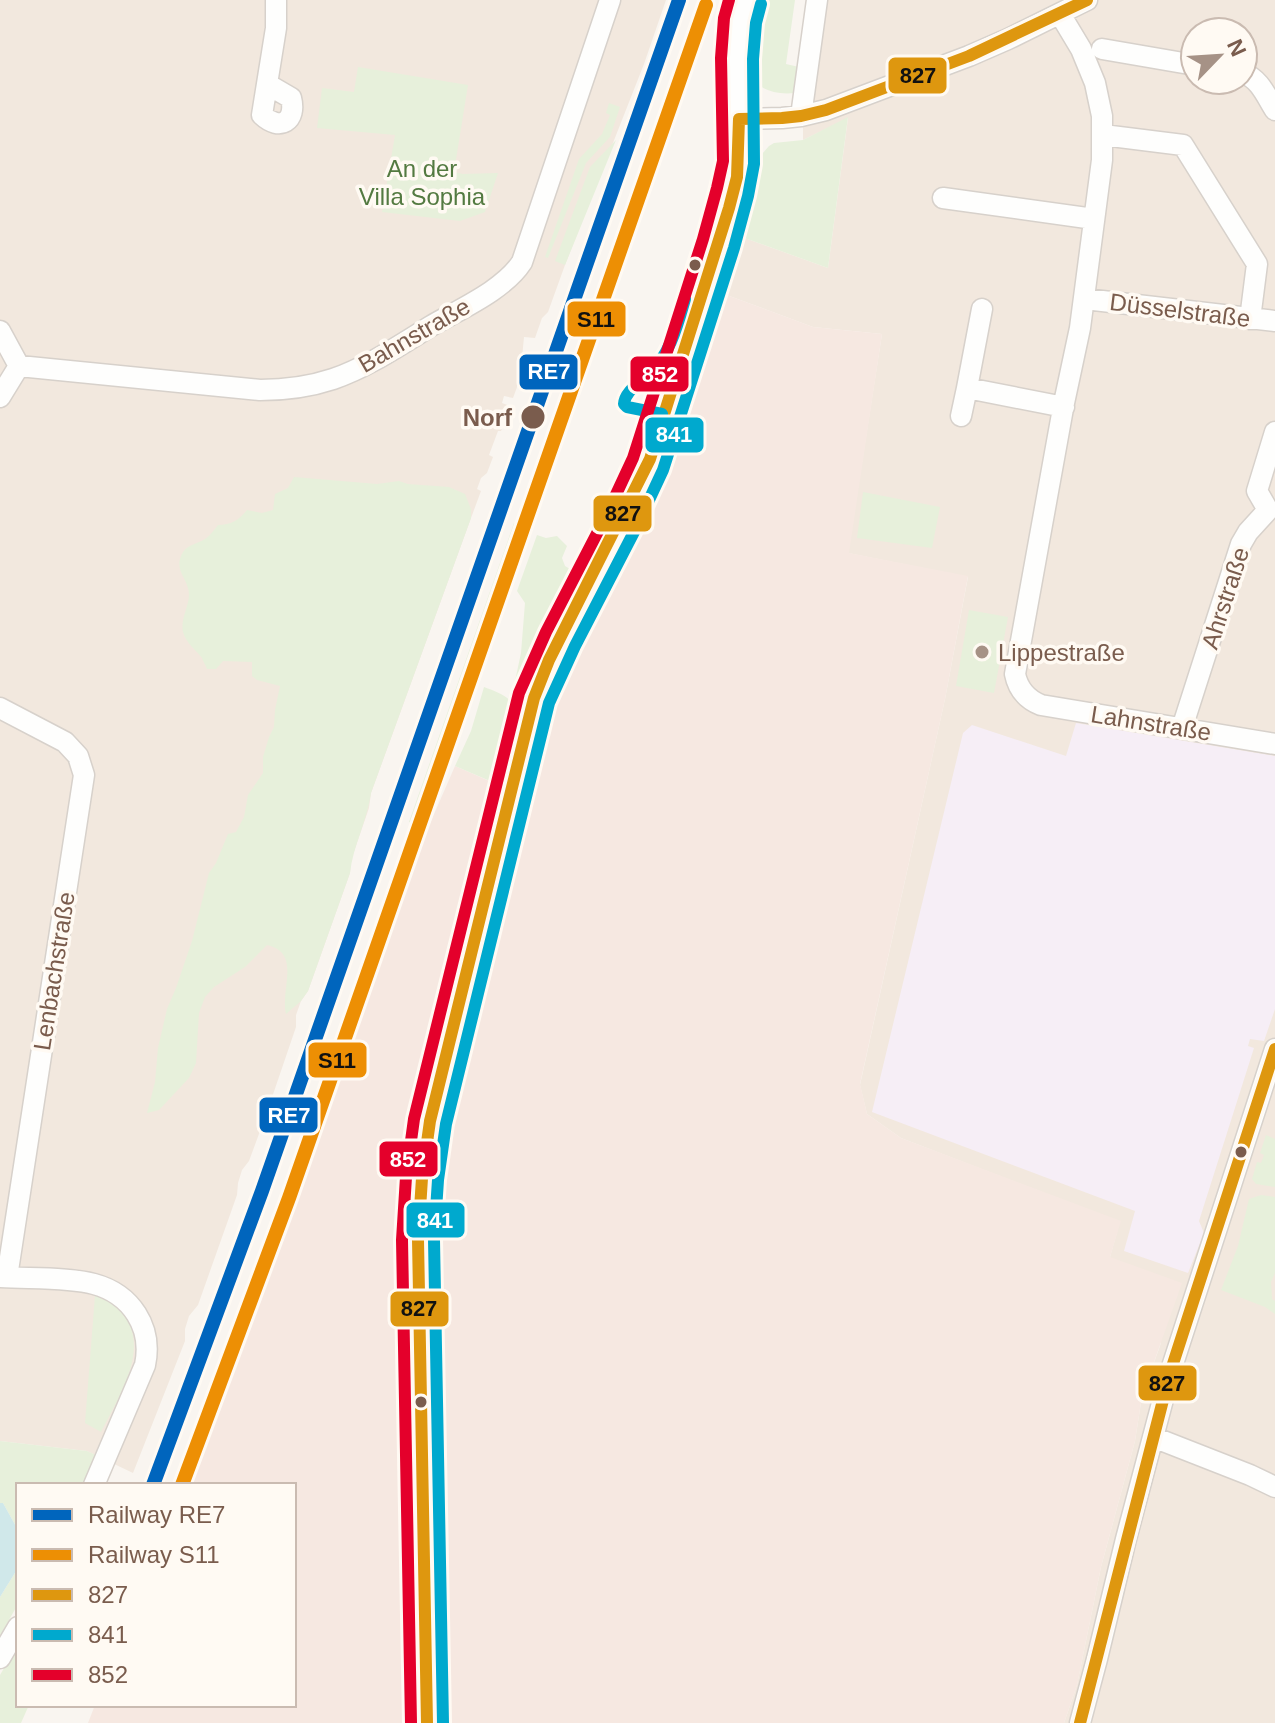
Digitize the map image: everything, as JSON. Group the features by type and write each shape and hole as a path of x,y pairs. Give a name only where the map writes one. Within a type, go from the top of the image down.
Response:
{"street":[{"path":"267,84 276,25 276,0"},
{"name":"Bahnstraße","path":"19,366 260,390 297,388 333,379 366,365 480,297 514,274 522,262 610,0"},
{"path":"427,1723 417,1254 422,1178 430,1121 534,698 549,660 650,459 729,208 739,159 736,58 738,29 745,0"},
{"path":"801,116 817,0"},
{"path":"739,119 801,116 826,110 969,56 1087,0"},
{"path":"967,388 1064,407 1085,299 1103,135 1095,83 1081,49 1060,14"},
{"path":"1102,49 1179,62"},
{"path":"1259,84 1275,110"},
{"path":"1103,135 1183,145 1257,264 1250,319"},
{"path":"943,198 1094,219"},
{"name":"Düsselstraße","path":"1085,299 1275,321"},
{"path":"961,416 982,309"},
{"path":"0,331 19,366 0,397"},
{"name":"Lahnstraße","path":"1064,407 1015,674 1019,687 1028,698 1041,705 1275,744"},
{"name":"Ahrstraße","path":"1182,728 1241,544 1268,510 1257,491 1275,432"},
{"name":"Lenbachstraße","path":"0,708 65,742 78,756 84,775 4,1277"},
{"path":"1080,1723 1170,1373 1275,1049"},
{"path":"4,1277 81,1282 103,1287 132,1308 145,1329 148,1352 145,1365 95,1483"},
{"path":"1153,1437 1275,1487"},
{"path":"0,1658 16,1630"}],"shaded area":[{"path":"0,0 666,0 548,312 542,318 535,338 524,337 520,379 513,398 504,396 502,403 510,406 489,455 493,457 477,489 481,491 371,793 350,873 308,991 296,1015 296,1027 249,1161 242,1170 237,1195 198,1305 189,1316 185,1341 133,1473 87,1451 0,1441"},
{"path":"822,0 1275,0 1275,1723 1064,1723 1077,1685 1101,1567 1135,1441 1142,1396 1161,1343 1110,1257 1120,1222 901,1138 867,1114 860,1085 945,699 968,577 848,553 882,334 813,327 724,294 739,236 828,268 848,118 803,140"},
{"path":"724,294 813,327 882,334 849,553 968,576 945,699 860,1084 867,1114 901,1138 1121,1221 1110,1257 1182,1283 1142,1396 1135,1441 1101,1567 1077,1685 1064,1723 88,1723 94,1707 296,1707 296,1483 189,1483 295,1199 408,874 455,766 494,783 539,652 572,589 571,577 590,548 634,455 667,466 694,393"},
{"path":"1076,723 1275,756 1275,1009 1264,1041 1250,1039 1248,1046 1254,1048 1199,1221 1204,1233 1188,1273 1124,1251 1135,1211 872,1112 963,733 972,725 1066,756"}],"green space":[{"path":"756,0 795,0 786,64 799,67 795,93 769,90 747,76 748,38"},
{"name":"An der Villa Sophia","path":"358,67 468,85 454,172 498,173 485,212 460,221 382,212 395,135 317,128 322,88 354,92"},
{"path":"609,103 620,107 610,137 586,163 548,258 545,257 579,159 602,134 610,115 606,113"},
{"path":"848,117 828,268 739,236 762,154 769,146 803,140"},
{"path":"616,140 565,265 555,261 590,167"},
{"path":"294,477 377,484 399,481 449,487 465,494 471,518 371,793 350,873 308,991 286,1014 287,964 278,949 267,945 245,967 214,987 205,997 199,1013 196,1063 189,1078 159,1110 147,1113 167,1009 192,941 209,873 228,834 236,832 244,817 248,795 263,773 263,757 274,727 280,686 252,676 252,662 223,661 216,669 207,669 183,632 189,595 180,569 180,559 185,549 207,538 218,525 234,521 247,510 262,513 273,510 275,494 288,488"},
{"path":"863,492 940,507 932,548 857,538"},
{"path":"514,523 527,528 474,677 416,825 409,822"},
{"path":"537,535 546,538 557,536 567,546 562,558 565,566 575,572 571,577 572,589 547,634 523,693 517,690 515,681 525,603 517,591"},
{"name":"Lippestraße","path":"969,610 1008,617 994,693 956,686"},
{"path":"484,687 510,700 517,708 497,784 455,766 471,731"},
{"path":"1266,1135 1275,1139 1275,1187 1256,1184 1252,1179 1257,1162 1261,1163 1264,1155 1260,1153"},
{"path":"1261,1195 1275,1197 1275,1273 1271,1282 1275,1314 1221,1290 1238,1246 1249,1199"},
{"path":"95,1295 122,1312 134,1341 129,1373 101,1432 85,1423"},
{"path":"0,1441 87,1451 96,1455 83,1483 16,1483 16,1526 3,1503 0,1503"},
{"path":"16,1571 16,1608 0,1636 0,1597"},
{"path":"16,1647 16,1707 28,1707 21,1723 0,1723 0,1675"}],"water":[{"path":"0,1503 3,1503 16,1526 16,1571 0,1597"}],"rail line":[{"name":"RE7","path":"154,1483 262,1191 679,0"},
{"name":"S11","path":"183,1483 289,1198 706,5"}],"transit line":[{"name":"852","path":"411,1723 402,1240 414,1119 519,693 633,458 703,239 723,161 721,58 724,18 729,0"},
{"name":"827","path":"739,119 782,118 826,110 969,56 1087,0"},
{"name":"841","path":"443,1723 434,1240 446,1124 549,703 663,470 734,248 754,164 753,59 761,4"},
{"name":"827","path":"427,1723 418,1240 430,1121 534,698 549,660 650,459 729,208 737,177 739,119"},
{"name":"841","path":"662,414 624,404 630,391 656,367 667,350 685,299"},
{"name":"827","path":"1080,1723 1170,1373 1275,1049"}],"place":[{"name":"Norf","path":"533,417"},
{"name":"Lippestraße","path":"982,652"}]}
